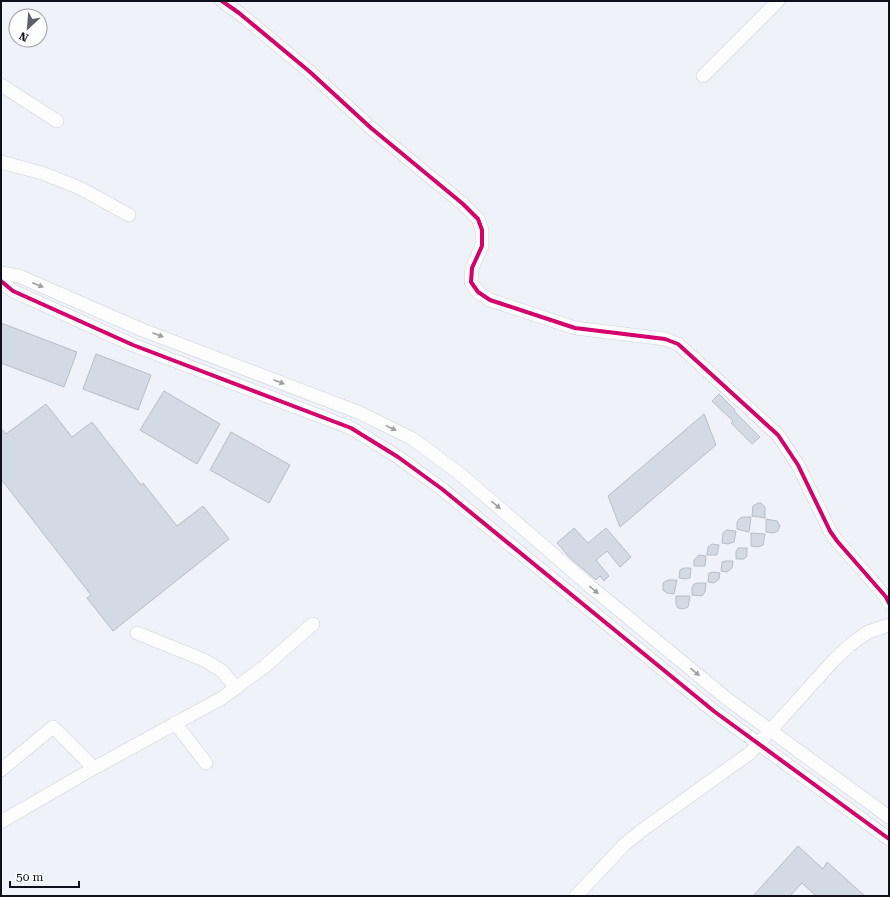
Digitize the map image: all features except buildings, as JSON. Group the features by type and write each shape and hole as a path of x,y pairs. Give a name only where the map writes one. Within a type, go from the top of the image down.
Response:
{"street":[{"path":"222,1 239,13 310,72 371,128 463,204 478,219 482,230 482,246 472,268 471,282 478,292 490,300 575,328 665,339 678,344 778,435 798,465 834,536 886,597 889,603"},
{"path":"703,76 778,1"},
{"path":"1,85 57,121"},
{"path":"1,162 42,173 80,188 129,216"},
{"path":"1,273 19,276 140,329 356,411 413,439 460,474 591,587 726,698 770,732 889,817"},
{"path":"1,281 13,291 133,345 351,428 398,457 448,494 715,712 889,839"},
{"path":"1,822 94,768 222,698 264,667 313,624"},
{"path":"576,896 624,846 641,831 750,753 834,660 850,645 868,632 889,625"},
{"path":"137,633 204,660 222,671 236,688"},
{"path":"175,723 206,763"},
{"path":"1,770 53,727 94,768"}],"cycle path":[{"path":"222,1 239,13 310,72 371,128 463,204 478,219 482,230 482,246 472,268 471,282 478,292 490,300 575,328 665,339 678,344 778,435 798,465 830,531 886,597 889,603"},
{"path":"1,281 13,291 133,345 351,428 398,457 442,489 715,712 889,839"}]}
